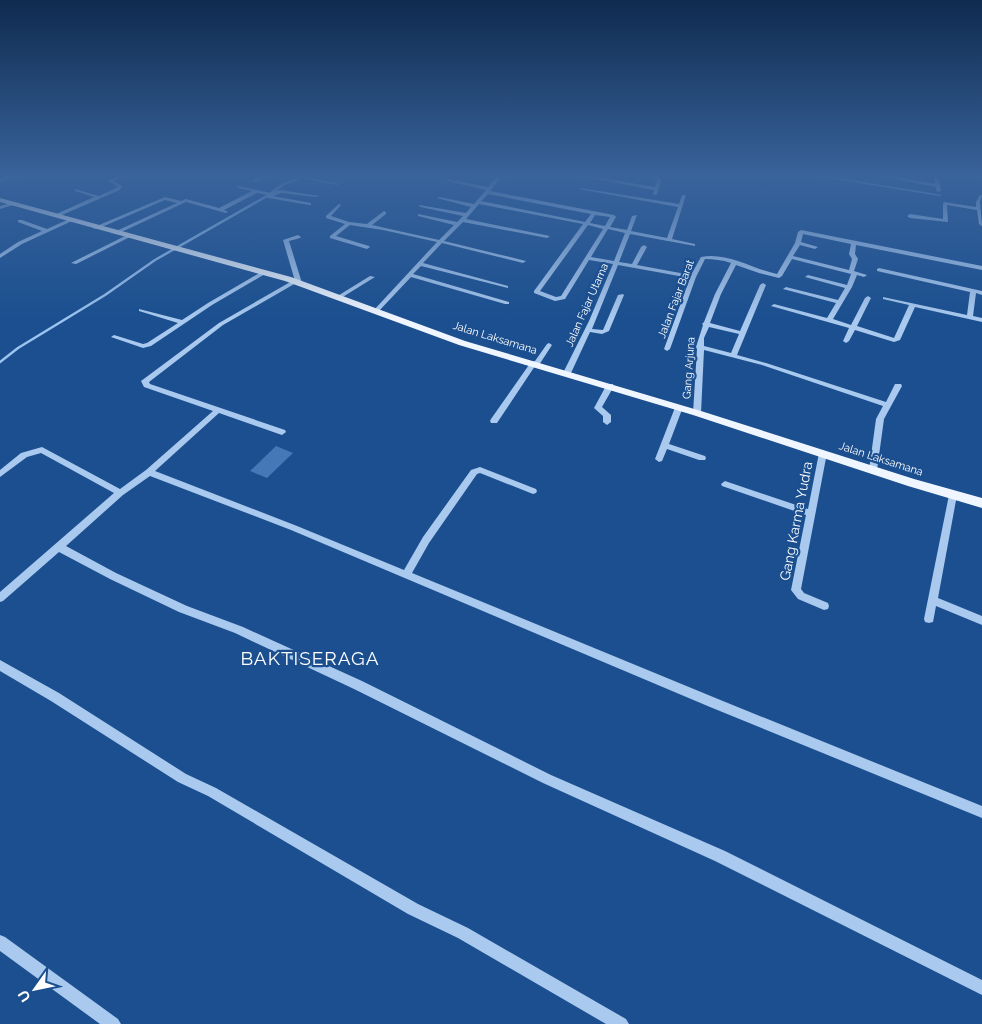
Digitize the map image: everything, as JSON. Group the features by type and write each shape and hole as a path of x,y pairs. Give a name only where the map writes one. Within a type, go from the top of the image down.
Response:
{"main road":[{"name":"Jalan Laksamana","path":"81,224 296,282 462,343 679,407 982,503"}],"street":[{"path":"28,224 47,231"},
{"path":"0,256 20,243 61,224"},
{"path":"94,228 104,224"},
{"path":"115,233 134,224"},
{"path":"348,224 332,236 367,247"},
{"path":"357,224 523,261"},
{"path":"376,312 459,224"},
{"path":"483,224 547,236"},
{"path":"580,224 693,245"},
{"path":"586,225 536,292 555,298 563,298 609,224"},
{"name":"Jalan Fajar Utama","path":"567,373 588,330 633,224"},
{"path":"669,240 674,224"},
{"path":"704,257 734,263 778,276 781,274 798,243 802,232 982,268"},
{"path":"74,263 127,237"},
{"path":"282,432 148,385 146,379 221,324 296,282 286,240 298,237"},
{"path":"798,243 815,247"},
{"path":"829,320 849,287 855,259 852,254 854,243"},
{"path":"634,265 644,247"},
{"name":"Jalan Fajar Barat","path":"667,349 693,277 704,257"},
{"path":"790,257 864,274"},
{"path":"589,258 693,277"},
{"path":"705,324 734,263"},
{"path":"420,264 506,287"},
{"path":"879,270 982,293"},
{"path":"114,337 145,346 210,304 263,273"},
{"path":"410,275 507,303"},
{"path":"339,297 372,277"},
{"path":"808,277 849,287"},
{"path":"733,356 763,286"},
{"path":"786,289 839,302"},
{"path":"970,316 973,291"},
{"path":"588,330 606,331 621,295"},
{"path":"846,342 868,298"},
{"path":"886,298 982,320"},
{"path":"774,306 896,340 913,304"},
{"path":"142,310 183,322"},
{"name":"Gang Arjuna","path":"697,413 699,348 705,324 742,333"},
{"path":"494,421 549,345"},
{"path":"699,348 733,356 888,405"},
{"path":"606,422 607,415 598,408 610,386"},
{"path":"873,470 880,419 898,386"},
{"path":"659,459 679,407"},
{"path":"0,598 120,493 150,472 218,410"},
{"path":"664,445 702,458"},
{"path":"0,474 24,455 42,450 120,493"},
{"name":"Gang Karma Yudra","path":"823,454 796,590 801,596 824,606"},
{"path":"406,575 426,540 474,472 480,470 533,491"},
{"path":"150,472 294,528 982,812"},
{"path":"725,484 812,514"},
{"path":"929,619 953,495"},
{"path":"59,547 183,609 240,630 282,649 547,779 720,856 982,988"},
{"path":"933,600 982,621"},
{"path":"0,665 63,702 182,778 212,792 413,909 463,933 621,1024"},
{"path":"0,942 113,1024"}],"building":[{"path":"276,446 293,453 267,478 250,471"}],"waterway":[{"path":"0,362 18,348 105,295 155,260 218,224"}],"district":[{"name":"BAKTISERAGA","path":"310,658"}]}
